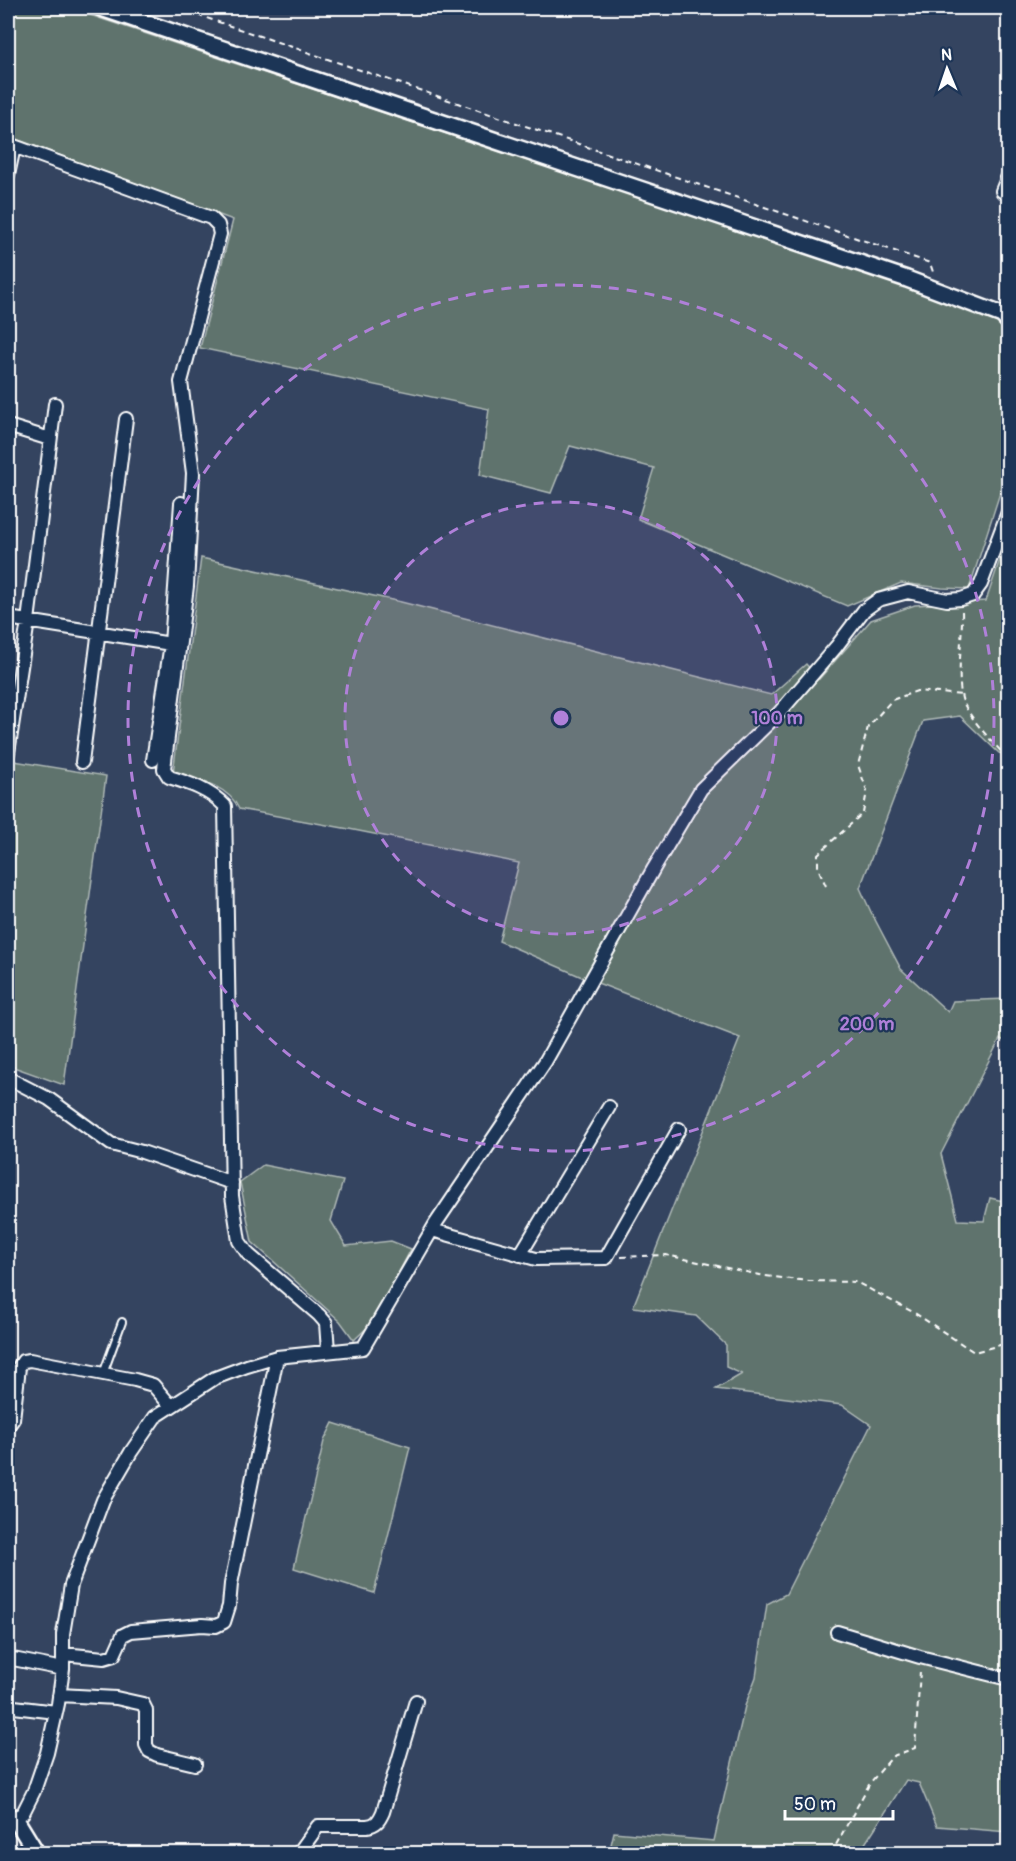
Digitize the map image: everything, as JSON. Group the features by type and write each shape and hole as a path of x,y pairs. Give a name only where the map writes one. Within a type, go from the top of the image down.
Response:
{"street":[{"path":"101,8 896,275 1002,315 1008,321"},
{"path":"8,175 11,146 212,218 218,225 220,234 181,382 193,473 188,586 165,769 169,777 187,782 216,797 225,806 232,1182 239,1241 248,1254 326,1323 328,1351"},
{"path":"1002,191 1008,176"},
{"path":"8,753 28,621 55,404"},
{"path":"82,762 126,419"},
{"path":"8,426 50,438"},
{"path":"153,760 171,644 182,503"},
{"path":"37,1854 11,1818 23,1813 34,1791 47,1753 63,1669 63,1634 71,1585 103,1500 155,1417 215,1378 277,1357 363,1348 432,1230 545,1062 648,878 701,789 779,713 836,647 864,610 878,600 908,592 946,600 973,596 981,584 1008,512"},
{"path":"8,618 171,644"},
{"path":"8,1078 49,1099 111,1144 232,1182"},
{"path":"520,1255 609,1107"},
{"path":"432,1230 536,1259 606,1258 679,1129"},
{"path":"63,1654 104,1658 114,1655 123,1635 131,1630 216,1626 224,1622 277,1357"},
{"path":"8,1426 13,1419 19,1367 23,1361 30,1360 153,1385 171,1406"},
{"path":"837,1632 920,1657 1008,1679"},
{"path":"8,1658 63,1669"},
{"path":"59,1695 116,1698 143,1704 146,1710 146,1745 149,1751 195,1764"},
{"path":"298,1854 318,1826 367,1826 374,1825 379,1820 416,1701"},
{"path":"14,1707 56,1712"}],"lane":[{"path":"103,1374 122,1322"}],"path":[{"path":"177,8 930,263 939,292"},
{"path":"961,599 962,632 959,669 963,702 983,731 1008,759"},
{"path":"826,886 818,868 818,854 863,813 867,790 858,765 868,727 892,700 917,691 962,694"},
{"path":"606,1258 666,1255 765,1276 809,1281 856,1282 913,1312 974,1352 1008,1343"},
{"path":"831,1854 870,1783 893,1756 915,1748 920,1657"}],"green space":[{"path":"8,8 69,8 531,162 608,184 994,317 1008,326 1008,468 969,589 901,583 847,606 638,519 654,468 570,446 551,493 480,475 489,409 200,348 233,220 8,136"},
{"path":"1008,536 1008,755 999,753 960,716 923,721 860,888 901,969 948,1012 953,1001 1008,999 1008,1042 1000,1039 941,1154 958,1220 984,1221 990,1198 1008,1202 1008,1832 937,1826 919,1783 906,1780 859,1853 609,1853 614,1832 714,1841 745,1706 756,1677 767,1604 786,1594 871,1425 842,1405 716,1389 742,1374 726,1367 726,1345 696,1316 633,1307 740,1038 582,977 499,941 519,863 239,809 234,801 219,788 173,773 201,558 401,602 771,695 806,664 819,679 871,620 915,605 986,601"},
{"path":"8,760 106,776 64,1085 8,1065"},
{"path":"263,1165 343,1181 331,1221 346,1246 391,1241 411,1249 373,1322 354,1340 340,1321 252,1242 240,1182"},
{"path":"333,1423 410,1447 374,1593 294,1568 324,1441"}]}
